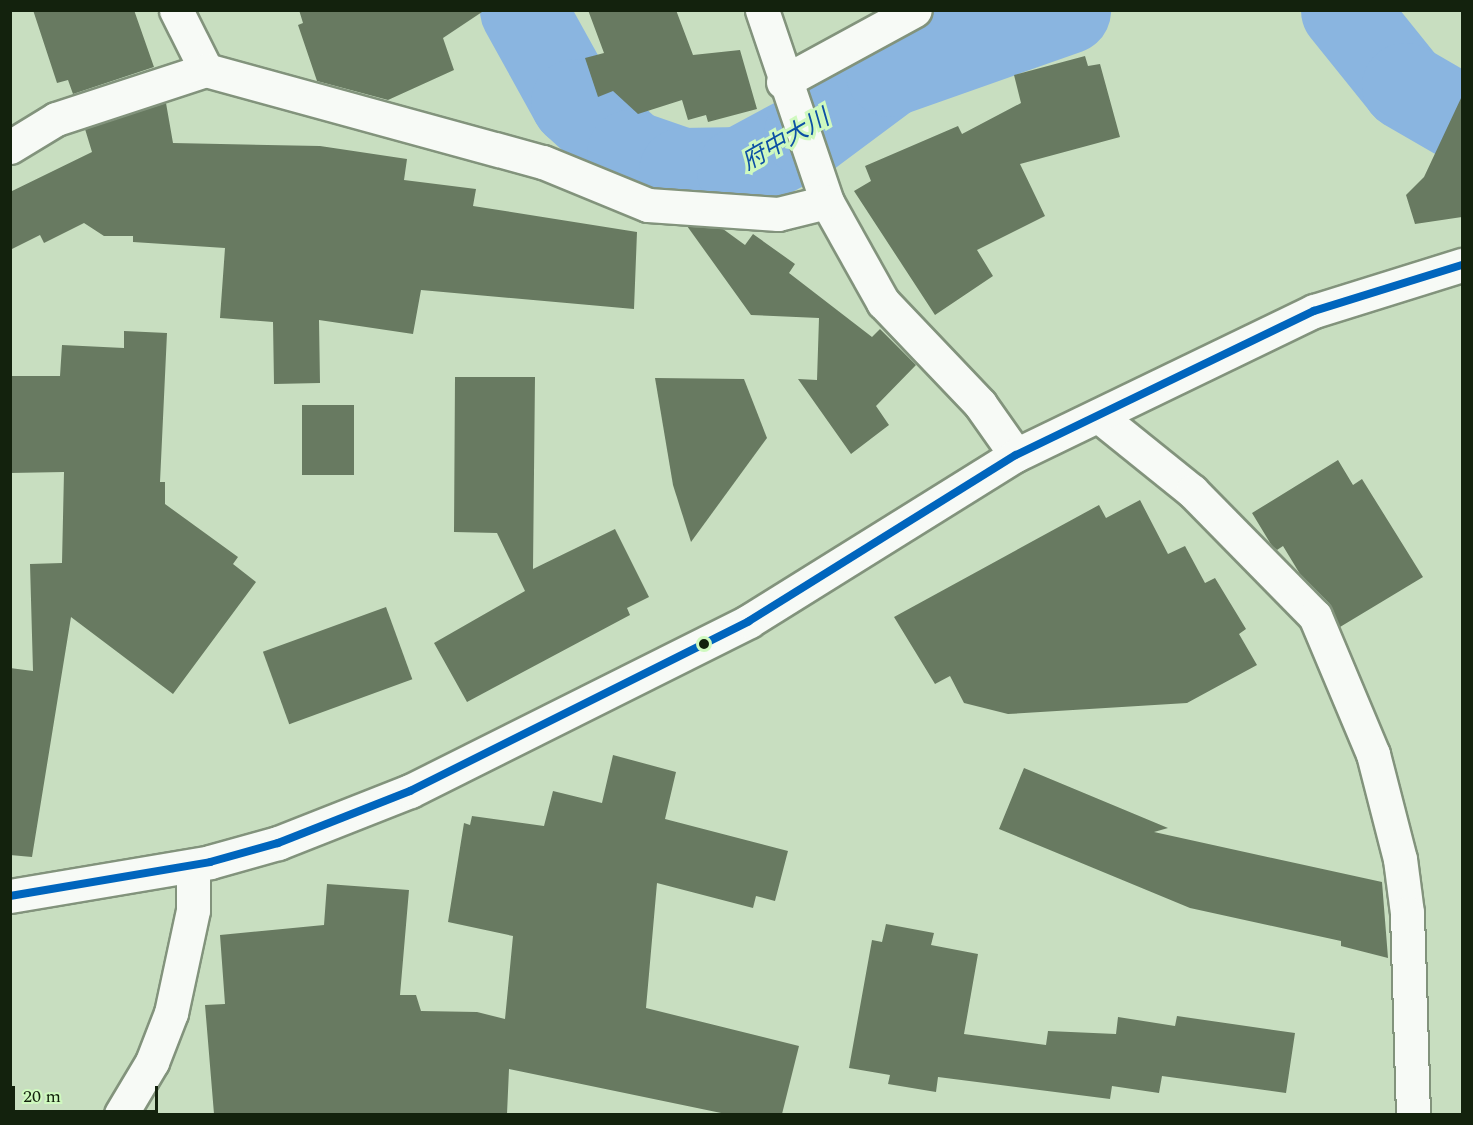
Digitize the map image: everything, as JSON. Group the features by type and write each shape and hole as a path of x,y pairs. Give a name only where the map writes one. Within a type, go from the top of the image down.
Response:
{"street":[{"path":"176,10 206,70"},
{"path":"762,10 788,95 827,202 883,302 980,404 1016,455"},
{"path":"788,95 915,10"},
{"path":"10,147 56,119 206,70 543,162 648,205 778,214 827,202"},
{"path":"10,896 193,866 345,819 474,761 748,621 1016,455 1100,417 1314,311 1462,265"},
{"path":"1100,417 1192,491 1316,616 1373,754 1400,859 1407,913 1413,1114"},
{"path":"121,1114 152,1062 171,1013 193,910 193,866"}],"building":[{"path":"33,10 134,10 154,67 73,94 68,80 57,83"},
{"path":"299,10 485,10 443,38 454,70 388,100 317,81 298,25 303,23"},
{"path":"588,10 676,10 693,55 740,50 757,109 708,122 706,115 688,120 682,100 638,114 613,91 598,97 585,58 604,53"},
{"path":"1085,56 1088,66 1100,64 1120,137 1020,164 1045,216 977,250 993,276 935,315 854,191 871,181 865,166 958,126 962,134 1021,103 1014,75"},
{"path":"1462,96 1462,217 1415,224 1406,195 1424,177"},
{"path":"166,103 173,143 320,146 407,159 404,180 476,189 473,206 637,232 634,309 421,290 413,334 319,320 320,383 274,384 273,322 220,318 225,248 133,242 133,236 104,236 84,223 44,243 40,235 10,250 10,192 92,152 85,129"},
{"path":"687,226 723,229 745,245 753,234 795,264 789,273 872,337 880,329 916,365 876,406 889,425 851,454 798,379 817,380 819,318 751,315"},
{"path":"124,331 167,333 160,482 165,482 165,504 238,557 233,564 256,582 173,694 71,617 32,857 10,855 10,668 33,671 30,564 62,563 64,472 10,473 10,376 60,376 62,345 124,348"},
{"path":"455,377 535,377 533,569 615,529 649,597 627,608 630,615 467,702 434,643 525,591 497,533 454,532"},
{"path":"655,378 744,379 767,438 691,542 673,485"},
{"path":"302,405 354,405 354,475 302,475"},
{"path":"1338,460 1353,485 1362,479 1423,577 1340,627 1329,603 1300,574 1283,546 1277,550 1272,546 1252,513"},
{"path":"1140,500 1168,554 1185,546 1205,583 1215,578 1246,629 1239,634 1257,665 1187,703 1008,714 964,703 950,676 935,684 894,617 1099,505 1106,518"},
{"path":"386,607 412,679 289,724 263,652"},
{"path":"613,755 676,772 665,819 788,851 775,901 756,896 753,908 657,883 646,1008 799,1046 782,1114 726,1114 509,1069 507,1114 214,1114 205,1005 225,1004 220,935 324,925 327,884 409,890 400,995 416,995 421,1011 477,1012 505,1019 513,936 448,922 464,823 470,825 472,816 544,826 553,791 602,803"},
{"path":"1024,768 1168,828 1154,832 1382,882 1388,958 1341,946 1341,941 1190,908 999,829"},
{"path":"886,924 934,933 931,945 978,954 964,1034 1046,1045 1048,1031 1116,1034 1118,1017 1175,1026 1177,1016 1295,1033 1286,1093 1162,1076 1159,1093 1112,1086 1110,1099 938,1077 936,1092 888,1084 890,1075 849,1068 872,940 882,942"}],"waterway":[{"name":"府中大川","path":"523,10 574,102 630,153 682,171 740,170 807,134 889,73 1067,10"},
{"name":"府中大川","path":"1344,10 1405,86 1462,119"}],"transit line":[{"path":"10,896 210,862 278,843 410,791 749,621 1016,455 1314,311 1462,265"}]}
